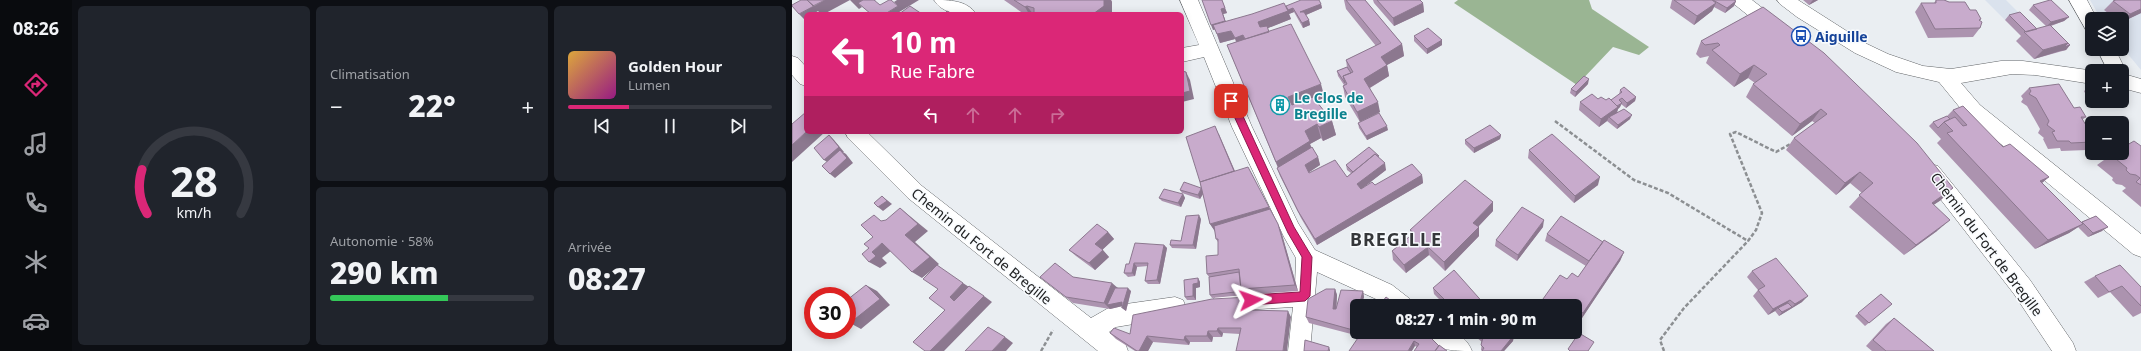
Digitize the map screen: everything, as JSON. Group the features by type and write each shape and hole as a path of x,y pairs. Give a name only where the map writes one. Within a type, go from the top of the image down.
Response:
{"street":[{"path":"943,0 963,12"},
{"path":"1189,0 1245,134 1291,230 1307,257 1305,296 1299,351"},
{"path":"1740,0 1787,36"},
{"path":"1786,0 1810,17 1873,55 1913,72 1945,77 2001,68 2085,76"},
{"path":"2078,0 2085,12"},
{"path":"1184,55 1210,49"},
{"path":"792,63 804,77"},
{"path":"1945,77 1973,110 2141,248"},
{"path":"2129,83 2141,86"},
{"name":"Chemin du Fort de Bregille","path":"857,134 915,192 1090,332 1117,351"},
{"name":"Chemin du Fort de Bregille","path":"1919,156 2022,287 2065,351"},
{"path":"1307,257 1384,292 1393,299"},
{"path":"1090,332 1112,317 1198,304 1305,296"},
{"path":"1445,339 1461,351"}],"path":[{"path":"1555,121 1634,180 1668,193 1748,242"},
{"path":"1664,351 1660,340 1684,308 1748,242 1756,230 1762,213 1730,134 1736,132 1776,152 1798,138"}],"shaded area":[{"path":"1985,0 2006,0 2021,15 2005,20"},
{"path":"2090,0 2141,0 2141,70 2129,55 2129,12 2097,12"}],"green space":[{"path":"1458,0 1589,0 1592,9 1649,47 1639,55 1613,47 1577,85 1454,3"}],"building":[{"path":"801,0 807,0 814,6 799,14 792,5"},
{"path":"807,0 825,0 813,6"},
{"path":"863,0 874,0 880,5 891,0 898,6 888,12 869,12 858,3"},
{"path":"1014,0 1104,0 1104,6 1096,12 1034,12 1034,8 1027,6 1025,7"},
{"path":"1202,0 1222,0 1225,8 1221,9 1225,21 1211,25"},
{"path":"1301,0 1319,0 1321,4 1300,12 1304,12 1309,20 1302,23 1293,8 1288,10 1286,6"},
{"path":"1346,0 1365,0 1402,44 1381,57 1387,65 1364,79 1378,102 1357,112 1343,86 1347,84 1343,76 1353,72 1346,60 1381,43"},
{"path":"1377,0 1420,0 1423,3 1393,18"},
{"path":"1674,0 1712,0 1716,3 1697,16"},
{"path":"1713,0 1734,0 1736,1 1727,8"},
{"path":"1936,0 1965,2 1970,10 1976,10 1981,19 1979,20 1982,22 1980,28 1935,29 1921,3 1936,3"},
{"path":"2051,0 2069,17 2051,22 2033,5"},
{"path":"2141,0 2141,9 2130,14 2113,1"},
{"path":"1284,3 1288,11 1258,22 1260,27 1267,26 1269,32 1245,39 1243,35 1235,38 1231,31 1217,34 1213,25 1252,14"},
{"path":"910,6 919,12 902,12"},
{"path":"1763,7 1824,53 1917,143 1953,188 1932,203 1950,220 1916,245 1859,195 1873,183 1860,172 1845,183 1794,138 1827,114 1821,109 1800,124 1753,84 1767,74 1754,65 1740,74 1712,50 1720,45 1718,43 1705,45 1701,41"},
{"path":"2020,12 2037,29 2026,32 2009,15"},
{"name":"Le Clos de Bregille","path":"1291,24 1321,84 1288,97 1292,105 1313,97 1332,121 1319,127 1317,124 1305,131 1310,141 1276,162 1227,45"},
{"path":"2050,25 2068,43 2043,50 2024,32"},
{"path":"1428,28 1442,40 1427,49 1414,36"},
{"path":"1347,67 1351,73 1343,76 1345,83 1337,71"},
{"path":"1184,72 1186,72 1190,91 1184,92"},
{"path":"1584,76 1589,79 1576,92 1571,89"},
{"path":"2059,84 2074,108 2080,107 2085,116 2081,117 2085,124 2085,142 2071,143 2069,141 2057,141 2052,132 2055,131 2047,125 2049,121 2036,98 2029,94 2031,91 2029,88"},
{"path":"1624,87 1636,97 1627,103 1622,98 1619,100 1622,103 1617,106 1611,100 1622,92 1620,90"},
{"path":"1592,94 1598,99 1601,97 1606,100 1609,98 1618,107 1601,119 1580,102"},
{"path":"1963,106 2003,147 2010,144 2049,177 2040,181 2083,224 2048,240 1947,133 1953,131 1944,122 1955,117 1963,126 1967,125 1953,110"},
{"path":"1624,109 1632,115 1618,125 1609,117"},
{"path":"1379,113 1387,126 1366,136 1358,123"},
{"path":"804,114 804,134 792,145 792,124"},
{"path":"1947,116 1950,119 1938,128 1933,122"},
{"path":"1490,125 1501,135 1474,148 1465,140"},
{"path":"1215,126 1234,171 1200,182 1186,137"},
{"path":"1552,134 1600,177 1575,196 1529,150"},
{"path":"829,135 839,147 824,160 814,148"},
{"path":"2134,141 2141,146 2141,185 2136,182 2140,178 2136,175 2130,174 2126,170 2127,168 2117,160 2129,160 2129,144"},
{"path":"1312,147 1318,157 1305,165 1309,173 1335,160 1347,177 1375,154 1385,163 1357,184 1361,189 1372,182 1375,185 1412,164 1422,175 1315,239 1298,211 1277,168"},
{"path":"1369,147 1379,156 1375,154 1353,172 1346,165"},
{"path":"840,150 847,158 830,174 822,166"},
{"path":"1248,167 1269,207 1210,224 1200,182"},
{"path":"1465,180 1493,202 1473,223 1479,227 1444,262 1428,247 1404,265 1392,251 1414,233 1410,230"},
{"path":"1184,182 1201,188 1198,195 1180,190"},
{"path":"1164,189 1183,194 1178,203 1159,198"},
{"path":"882,196 887,201 878,207 874,203"},
{"path":"1522,207 1544,220 1518,255 1496,240"},
{"path":"900,208 918,224 905,235 930,257 912,272 882,243 872,252 876,256 869,262 862,254 869,248 864,244 873,237 861,225 874,215 881,221 886,220"},
{"path":"1270,209 1278,224 1295,285 1241,289 1239,269 1207,274 1206,256 1218,255 1218,239 1216,239 1214,226"},
{"path":"1199,215 1193,245 1170,245 1171,240 1181,241 1186,216"},
{"path":"1561,216 1603,242 1589,261 1547,234"},
{"path":"2096,216 2108,227 2093,233 2082,222"},
{"path":"1097,224 1108,232 1095,244 1103,250 1089,263 1069,250"},
{"path":"1604,240 1624,252 1583,313 1582,299 1543,299 1560,275 1567,279 1572,273 1578,277"},
{"path":"1135,243 1164,245 1157,280 1145,281 1148,263 1134,263 1132,273 1124,273 1126,264 1129,264"},
{"path":"1776,258 1808,296 1795,304 1790,300 1773,309 1758,290 1765,286 1752,271"},
{"path":"1055,263 1073,277 1112,283 1104,303 1066,297 1040,277"},
{"path":"937,265 963,283 950,297 954,301 969,286 984,296 930,351 925,351 913,342 945,310 929,298 938,289 923,279"},
{"path":"2120,265 2141,287 2141,306 2122,286 2109,292 2095,276"},
{"path":"1454,270 1480,299 1444,299 1433,288"},
{"path":"1239,272 1241,289 1243,291 1210,295 1209,277"},
{"path":"1198,278 1198,283 1193,284 1193,296 1185,297 1184,280"},
{"path":"866,285 880,299 856,318 856,293"},
{"path":"1115,288 1128,288 1122,308 1122,302 1107,305"},
{"path":"1326,289 1335,289 1333,309 1336,309 1341,290 1363,291 1361,299 1350,299 1350,329 1306,317 1308,299"},
{"path":"1881,294 1892,304 1869,323 1858,313"},
{"path":"1250,297 1246,310 1288,311 1283,351 1236,351 1241,328 1218,328 1217,331 1208,331 1207,336 1185,336 1184,340 1147,336 1139,351 1110,333 1114,328 1130,334 1133,315 1212,299"},
{"path":"1788,303 1792,307 1782,312 1778,308"},
{"path":"1894,318 1934,351 1886,351 1873,340"},
{"path":"988,327 1005,337 992,351 965,351"},
{"path":"1582,335 1594,342 1588,351 1570,351 1568,349 1575,339 1582,339"},
{"path":"1357,339 1432,339 1439,346 1435,351 1414,351 1419,344 1414,341 1408,351 1349,351"},
{"path":"1482,339 1511,339 1501,351 1482,351 1484,348 1481,345"},
{"path":"1305,340 1329,347 1328,351 1304,351"},
{"path":"1439,345 1447,351 1435,351"}],"place":[{"name":"Aiguille","path":"1801,36"},
{"name":"Le Clos de Bregille","path":"1280,105"}],"district":[{"name":"BREGILLE","path":"1396,239"}],"route":[{"path":"1231,101 1291,230 1307,257 1305,296 1251,300"}]}
